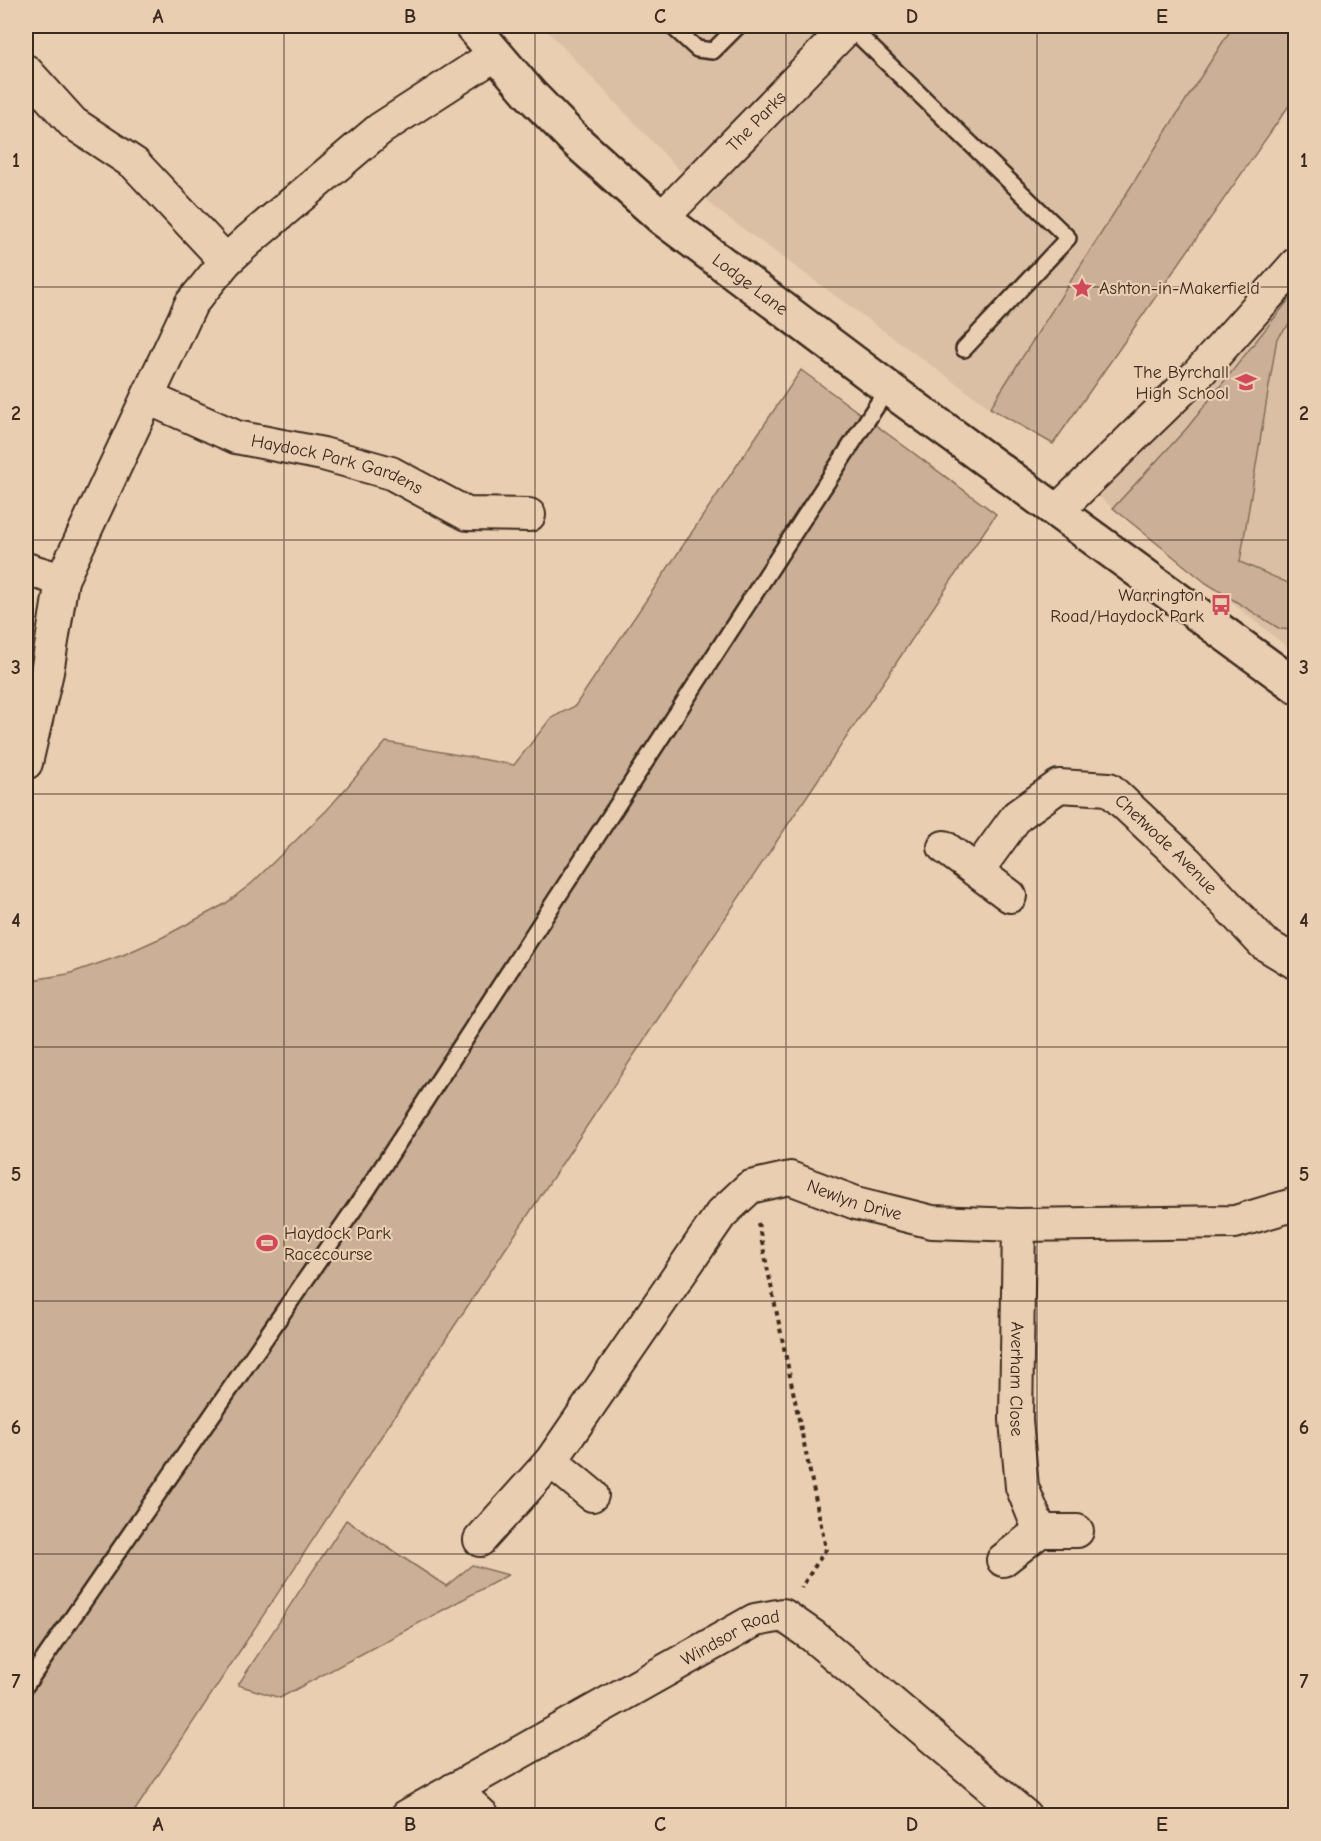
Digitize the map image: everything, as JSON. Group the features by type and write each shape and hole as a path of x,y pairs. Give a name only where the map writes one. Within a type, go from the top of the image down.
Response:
{"main road":[{"name":"Lodge Lane","path":"471,26 530,94 576,141 662,218 888,388 1295,682"}],"street":[{"name":"The Parks","path":"662,218 849,26"},
{"path":"26,763 47,672 62,580 191,304 226,261 380,129 496,54"},
{"path":"26,71 74,123 135,165 226,261"},
{"path":"1057,511 1197,375 1296,264"},
{"name":"Haydock Park Gardens","path":"148,398 236,437 323,454 391,473 466,514 529,516"},
{"path":"26,569 62,580"},
{"name":"Chetwode Avenue","path":"977,871 1017,816 1059,786 1109,789 1188,863 1263,943 1296,963"},
{"path":"944,847 1010,896"},
{"name":"Newlyn Drive","path":"750,1187 790,1178 856,1203 932,1222 1019,1225 1235,1222 1296,1204"},
{"path":"480,1540 551,1461 721,1214 750,1187"},
{"name":"Averham Close","path":"1019,1225 1016,1420 1022,1487 1040,1531"},
{"path":"551,1461 592,1494"},
{"path":"1003,1560 1040,1531 1077,1531"},
{"name":"Windsor Road","path":"407,1815 754,1620 783,1616 813,1636 1025,1815"},
{"path":"454,1789 483,1815"}],"lane":[{"path":"672,26 697,49 713,51 738,26"},
{"path":"849,26 1068,238 964,349"},
{"path":"26,1685 368,1189 888,388"}],"path":[{"path":"750,1187 826,1549 783,1616"}],"shaded area":[{"path":"543,26 1233,26 990,408 716,209"},
{"path":"1233,26 1295,26 1295,97 1053,444 990,408"},
{"name":"The Byrchall High School","path":"1295,268 1295,653 1098,496"},
{"path":"1295,292 1295,318 1277,338 1240,562 1295,586 1295,627 1293,630 1280,629 1206,583 1113,508 1187,428"},
{"name":"Haydock Park Racecourse","path":"801,370 996,514 679,987 132,1815 26,1816 26,981 68,974 123,955 225,904 252,883 327,810 386,742 514,765 551,718 575,706"},
{"path":"346,1520 446,1586 472,1565 508,1575 280,1698 238,1685"}],"place":[{"name":"Ashton-in-Makerfield","path":"1082,288"},
{"name":"The Byrchall High School","path":"1246,382"},
{"name":"Warrington Road/Haydock Park","path":"1221,605"},
{"name":"Haydock Park Racecourse","path":"267,1243"}]}
